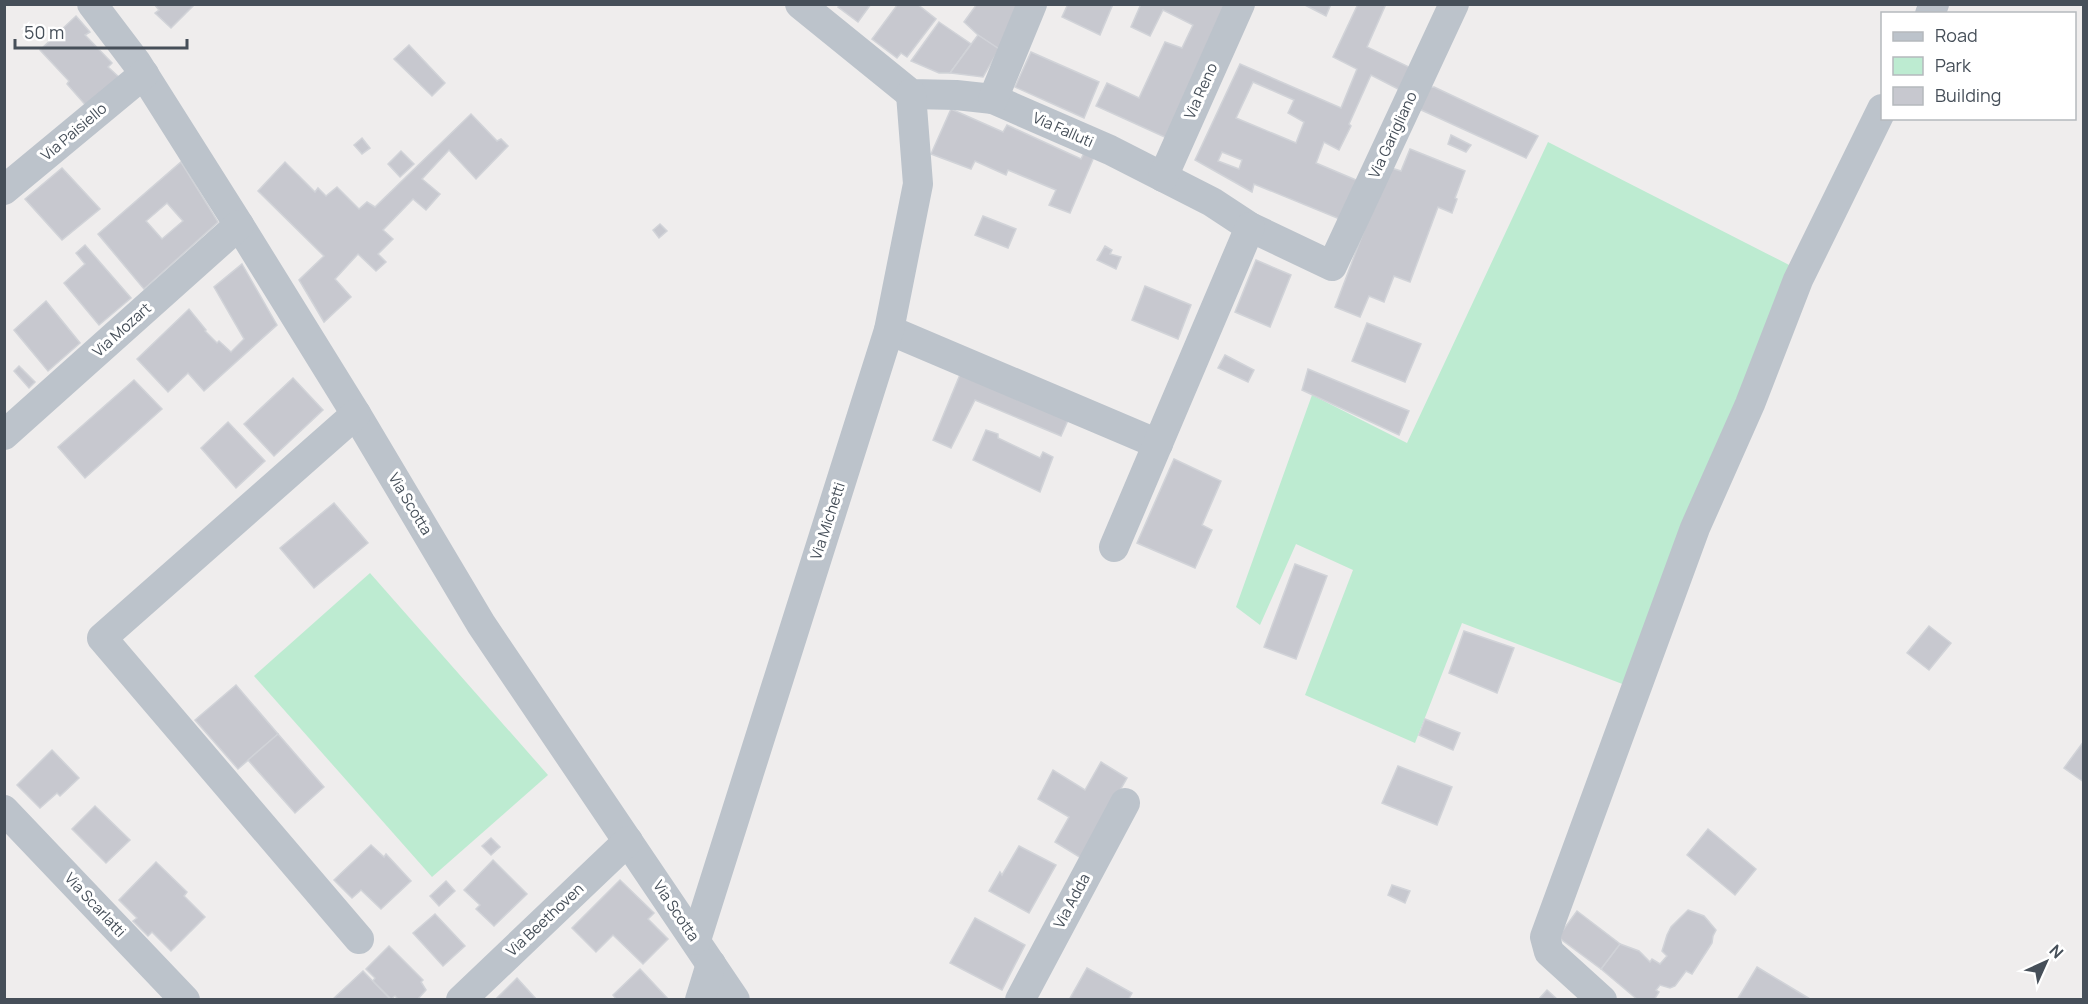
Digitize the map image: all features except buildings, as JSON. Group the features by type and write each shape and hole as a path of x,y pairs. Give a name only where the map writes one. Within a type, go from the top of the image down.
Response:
{"street":[{"name":"Via Scotta","path":"92,4 144,74 239,225 482,624 735,999"},
{"path":"800,4 911,94"},
{"path":"993,99 1032,4"},
{"name":"Via Reno","path":"1163,177 1240,4"},
{"name":"Via Garigliano","path":"1332,266 1454,4"},
{"name":"Via Paisiello","path":"4,190 144,74"},
{"name":"Via Falluti","path":"911,94 993,99 1110,150 1212,202 1250,227 1332,266"},
{"name":"Via Michetti","path":"700,999 704,952 889,330 918,184 911,94"},
{"path":"1602,999 1549,951 1545,937 1695,528 1750,404 1798,280 1881,111"},
{"name":"Via Mozart","path":"4,435 239,225"},
{"path":"1114,547 1250,227"},
{"path":"889,330 1158,444"},
{"path":"356,414 102,638 359,939"},
{"name":"Via Adda","path":"1020,999 1125,803"},
{"name":"Via Scarlatti","path":"4,810 184,999"},
{"name":"Via Beethoven","path":"461,999 628,841"}],"green space":[{"path":"1548,142 1793,267 1625,685 1462,623 1415,743 1305,695 1353,570 1296,544 1260,625 1236,607 1312,395 1407,443"},
{"path":"370,573 548,775 432,877 254,676"}]}
